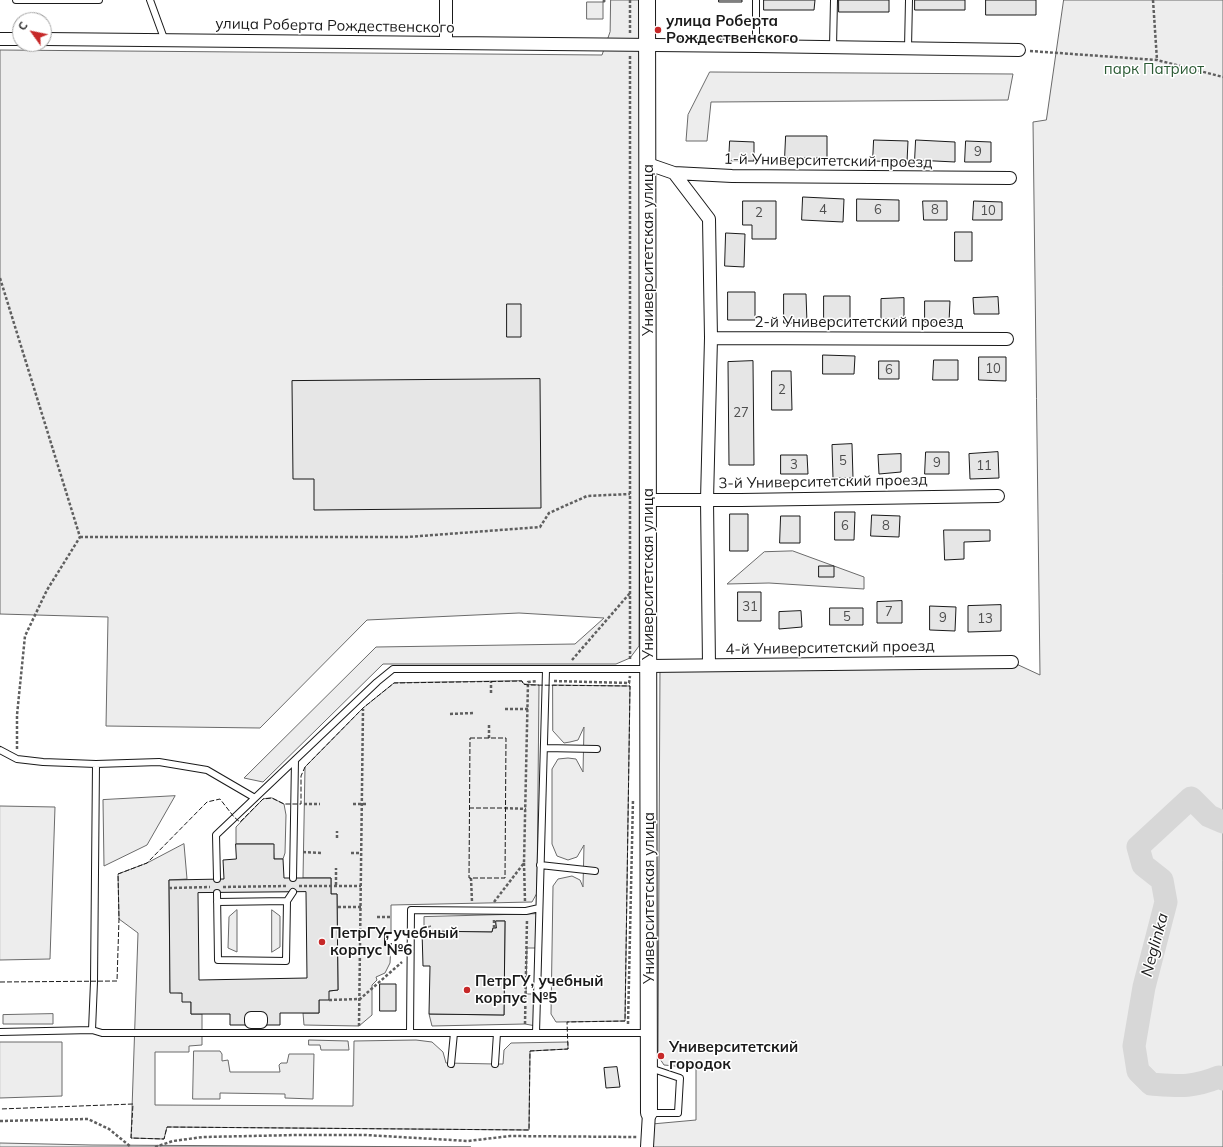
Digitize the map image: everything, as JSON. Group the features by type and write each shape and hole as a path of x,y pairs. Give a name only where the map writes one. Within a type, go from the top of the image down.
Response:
{"street":[{"path":"446,0 446,43"},
{"name":"Университетская улица","path":"647,0 648,1142"},
{"path":"0,39 12,39"},
{"name":"улица Роберта Рождественского","path":"52,39 1019,50"},
{"name":"1-й Университетский проезд","path":"648,164 674,173 732,176 1010,178"},
{"path":"674,173 709,218 711,338 707,500 709,665"},
{"name":"2-й Университетский проезд","path":"711,338 1007,339"},
{"name":"3-й Университетский проезд","path":"648,500 998,496"},
{"name":"4-й Университетский проезд","path":"648,668 709,665 1012,662"}],"lane":[{"path":"16,0 99,0"},
{"path":"150,0 165,41"},
{"path":"756,0 756,46"},
{"path":"833,47 834,0"},
{"path":"908,48 909,0"},
{"path":"217,879 216,835 377,682 393,669 564,670 648,668"},
{"path":"536,1033 546,670"},
{"path":"544,748 597,749"},
{"path":"0,750 17,759 96,764 159,762 207,770 255,798"},
{"path":"293,878 294,760"},
{"path":"92,1030 94,982 96,764"},
{"path":"540,866 595,871"},
{"path":"217,893 218,960 286,961 287,901 293,892"},
{"path":"217,902 287,901"},
{"path":"410,1033 411,910 526,912 540,908"},
{"path":"0,1032 92,1030 102,1033 649,1033"},
{"path":"451,1064 454,1033"},
{"path":"495,1064 497,1033"},
{"path":"649,1067 680,1078 678,1113 649,1113"}],"path":[{"path":"630,0 630,669"},
{"path":"1153,0 1157,60"},
{"path":"1019,50 1157,60 1223,77"},
{"path":"0,278 80,537 47,590 25,636 17,715 17,759"},
{"path":"80,537 408,537 532,528 540,527 549,513 587,496 630,494"},
{"path":"564,670 630,592"},
{"path":"491,681 491,692"},
{"path":"629,682 636,683"},
{"path":"359,1026 362,708"},
{"path":"505,709 528,709"},
{"path":"450,714 473,713"},
{"path":"489,738 490,725"},
{"path":"620,1025 628,1025 633,794"},
{"path":"304,804 320,804"},
{"path":"353,804 368,804"},
{"path":"505,808 526,809"},
{"path":"337,832 337,838"},
{"path":"303,852 321,853"},
{"path":"351,853 361,853"},
{"path":"524,863 526,912 525,1024"},
{"path":"336,868 336,885"},
{"path":"471,878 472,904"},
{"path":"169,888 336,885 361,886"},
{"path":"338,907 361,907"},
{"path":"377,916 391,917"},
{"path":"329,1000 360,999 410,955"},
{"path":"0,1121 88,1119 109,1129 131,1147"},
{"path":"155,1147 173,1141 202,1137 297,1135 366,1135 468,1141 510,1136 648,1142"}],"shaded area":[{"path":"611,0 640,0 639,646 630,658 616,664 383,664 263,782 244,778 376,647 575,644 604,618 519,613 367,620 260,728 106,726 108,617 0,614 0,50 12,50 12,52 52,52 52,50 602,55 610,32"},
{"path":"1064,0 1223,0 1223,1147 645,1147 652,1124 696,1120 696,1068 664,1065 658,1056 660,666 1012,662 1040,675 1033,122 1046,120"},
{"path":"587,2 603,2 603,19 587,19"},
{"path":"710,72 1013,74 1008,100 711,102 707,141 686,141 688,115"},
{"path":"793,551 864,577 864,589 769,583 727,584 764,552"},
{"path":"522,681 524,684 539,685 537,893 532,902 391,905 391,933 385,934 385,944 391,944 390,963 385,973 376,977 377,980 372,985 372,1015 359,1026 304,1025 303,1013 319,1013 319,1000 329,991 338,990 337,894 331,894 331,878 303,878 305,767 363,708 394,683"},
{"path":"553,685 630,686 625,1021 556,1022 551,1014 553,886 558,879 572,876 580,880 583,887 584,845 577,857 568,860 557,856 552,844 552,769 558,759 568,758 576,759 583,772 584,727 578,740 564,743 553,731"},
{"path":"175,796 147,845 104,866 103,800"},
{"path":"272,798 284,804 286,815 285,853 283,859 274,859 273,844 236,844 236,827 263,799"},
{"path":"0,806 55,807 50,959 0,960"},
{"path":"184,844 187,879 169,880 170,992 182,993 191,1002 191,1014 202,1014 202,1045 189,1046 189,1052 155,1052 155,1105 353,1106 354,1041 416,1040 432,1042 443,1052 446,1063 495,1064 503,1064 504,1050 511,1043 568,1042 568,1049 530,1051 529,1130 167,1127 164,1139 131,1138 138,933 119,919 118,874 147,863"},
{"path":"237,910 237,952 228,948 229,917"},
{"path":"272,910 280,916 280,947 272,952"},
{"path":"539,914 538,948 527,948 526,994 537,994 536,1026 525,1024 432,1026 429,1014 504,1015 505,921 496,921 496,928 493,928 492,932 422,931 431,926 424,927 424,917"},
{"path":"53,1014 53,1024 3,1024 3,1015"},
{"path":"309,1040 348,1041 349,1050 321,1050 320,1045 309,1045"},
{"path":"0,1042 62,1042 62,1096 0,1098"},
{"path":"194,1051 220,1051 222,1054 222,1061 228,1060 230,1072 280,1072 279,1065 281,1063 287,1063 289,1054 314,1054 313,1099 285,1098 285,1094 220,1093 220,1099 193,1099"},
{"path":"0,1143 92,1145 471,1147 0,1147"}],"building":[{"path":"719,0 742,0 742,2 719,2"},
{"path":"764,0 815,0 814,10 764,10"},
{"path":"839,0 889,0 889,12 839,12"},
{"path":"915,0 965,0 965,10 915,10"},
{"path":"986,0 1036,0 1036,15 986,15"},
{"path":"786,136 827,136 827,158 785,158"},
{"path":"874,140 908,141 907,162 873,161"},
{"path":"916,140 955,142 955,162 915,160"},
{"path":"730,141 754,142 754,161 729,161"},
{"path":"966,141 991,142 991,162 965,162"},
{"path":"803,197 844,199 843,222 802,220"},
{"path":"857,199 899,200 899,221 857,221"},
{"path":"743,201 776,201 776,239 752,239 752,225 743,225"},
{"path":"923,201 947,201 947,220 924,220"},
{"path":"974,201 1002,202 1002,220 973,220"},
{"path":"955,232 972,232 972,261 955,261"},
{"path":"726,233 745,234 744,267 725,266"},
{"path":"728,292 755,292 755,320 728,320"},
{"path":"784,294 806,294 807,323 784,323"},
{"path":"824,296 850,296 850,321 824,321"},
{"path":"998,297 999,314 974,314 973,298"},
{"path":"904,298 904,319 881,319 881,299"},
{"path":"925,301 950,301 949,322 925,322"},
{"path":"507,304 521,304 521,337 507,337"},
{"path":"823,355 855,356 854,374 823,374"},
{"path":"979,357 1006,357 1006,381 979,380"},
{"path":"934,360 958,360 958,380 933,380"},
{"path":"753,361 754,465 729,465 728,362"},
{"path":"879,361 899,361 899,379 879,379"},
{"path":"772,371 791,371 792,410 772,410"},
{"path":"540,379 541,508 314,510 314,479 293,479 292,381"},
{"path":"852,444 853,478 833,478 832,445"},
{"path":"926,452 949,452 949,474 925,474"},
{"path":"998,452 999,478 970,479 969,454"},
{"path":"901,454 901,472 879,474 878,455"},
{"path":"781,455 807,455 808,474 781,474"},
{"path":"835,512 855,512 854,540 835,540"},
{"path":"730,514 748,514 748,551 730,551"},
{"path":"872,515 900,516 899,537 871,536"},
{"path":"781,516 800,516 800,543 780,543"},
{"path":"944,530 990,530 990,541 964,542 964,559 945,560"},
{"path":"819,566 834,566 834,577 819,577"},
{"path":"738,592 761,592 761,621 738,621"},
{"path":"902,601 902,623 877,623 877,602"},
{"path":"1001,605 1001,631 968,632 968,606"},
{"path":"930,606 956,607 955,631 930,630"},
{"path":"830,608 863,608 863,625 830,625"},
{"path":"801,611 802,627 779,629 779,612"},
{"name":"ПетрГУ, учебный корпус №6","path":"236,844 274,844 274,859 283,859 284,878 331,878 331,894 337,894 338,990 329,991 329,1000 319,1000 319,1013 280,1013 280,1025 230,1025 230,1014 191,1014 191,1002 182,1002 182,993 170,993 169,880 224,879 223,860 236,859","holes":["306,892 307,978 199,980 198,893"]},
{"name":"ПетрГУ, учебный корпус №5","path":"496,921 505,921 504,1015 429,1014 430,966 423,966 422,931 492,932 493,928 496,928"},
{"path":"380,984 396,984 396,1011 380,1011"},
{"path":"617,1067 620,1087 606,1088 604,1068"}],"waterway":[{"name":"Neglinka","path":"1223,822 1209,816 1191,798 1138,847 1143,865 1162,880 1166,902 1144,987 1134,1046 1138,1071 1151,1084 1193,1085 1219,1077 1223,1079"}],"fence":[{"path":"0,982 117,981 119,919 118,874 147,863 207,802 220,799 234,817 240,822 263,799 272,798 284,804 301,804 301,776 305,767 363,708 394,683 522,681 523,684 528,685 630,686 625,1021 567,1022 568,1049 530,1051 529,1130 167,1127 164,1139 131,1138 133,1104 0,1109"},
{"path":"470,738 506,738 505,878 469,878 470,738"},
{"path":"469,808 505,808"}],"wall":[{"path":"391,933 385,933 385,945 391,944"}],"place":[{"name":"улица Роберта Рождественского","path":"658,30"},
{"name":"ПетрГУ, учебный корпус №6","path":"322,942"},
{"name":"ПетрГУ, учебный корпус №5","path":"467,990"},
{"name":"Университетский городок","path":"661,1056"}],"park label":[{"name":"парк Патриот","path":"1154,69"}]}
